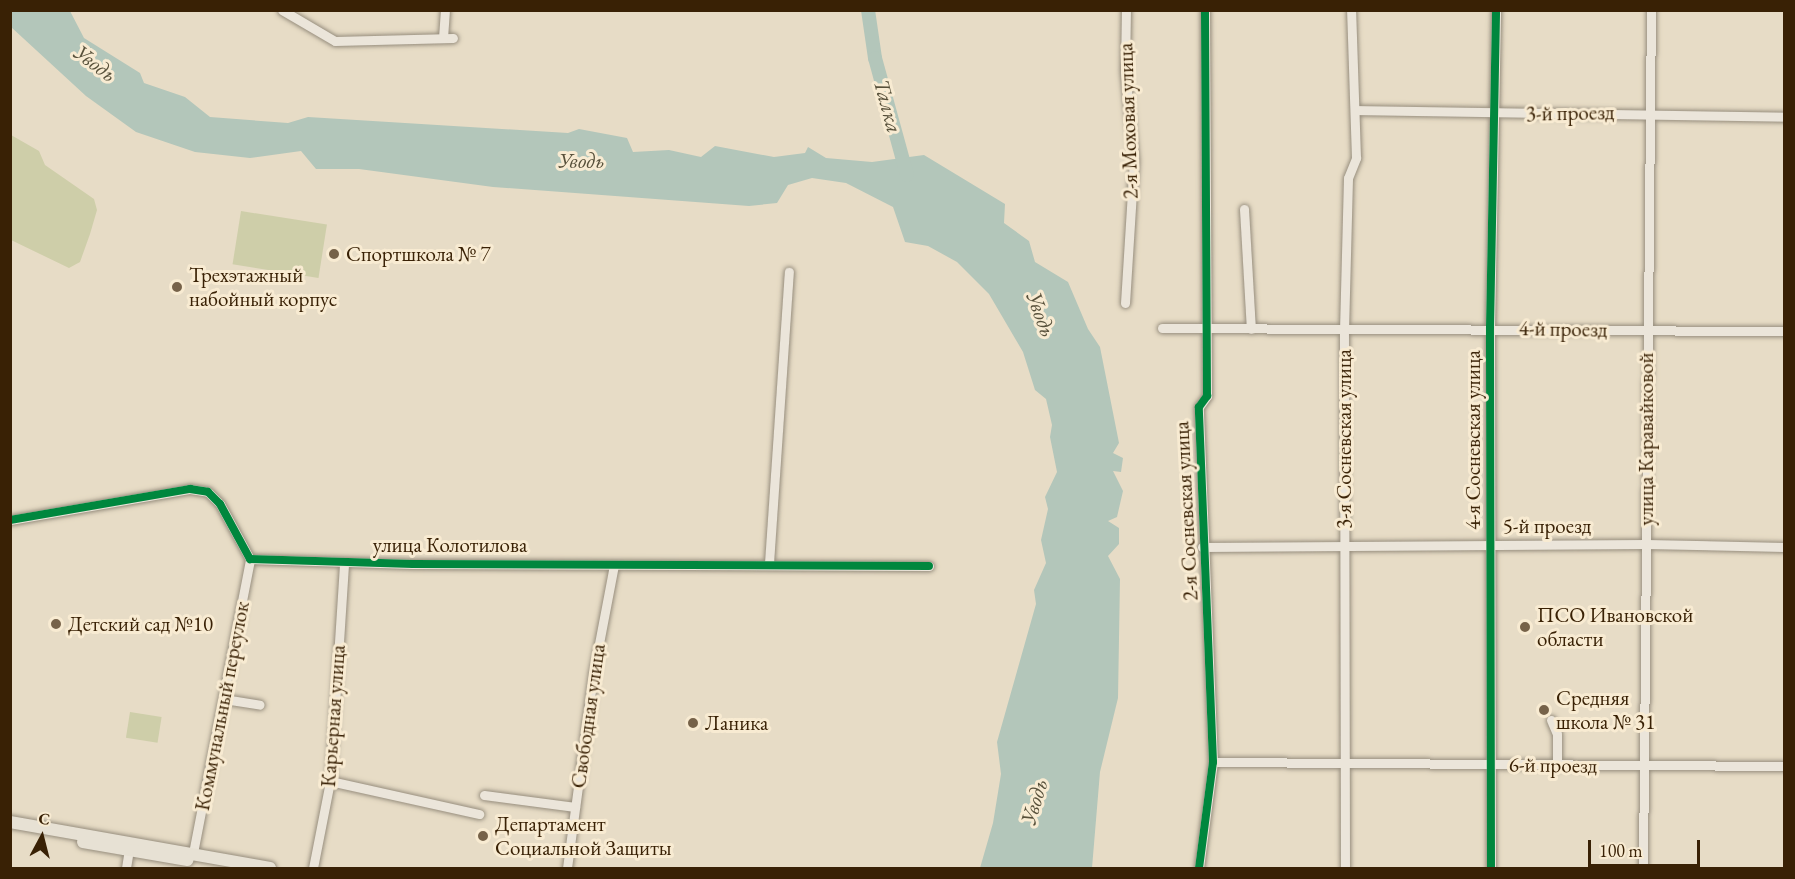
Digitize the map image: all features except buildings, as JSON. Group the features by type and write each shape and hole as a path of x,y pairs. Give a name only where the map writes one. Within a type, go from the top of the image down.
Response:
{"main road":[{"path":"10,822 270,868"},
{"path":"10,830 230,868"}],"street":[{"path":"282,10 335,41 448,38 445,10"},
{"name":"2-я Моховая улица","path":"1125,303 1134,161 1125,71 1126,10"},
{"name":"2-я Сосневская улица","path":"1199,868 1213,762 1208,586 1202,547 1199,407 1207,396 1205,10"},
{"name":"3-я Сосневская улица","path":"1345,868 1344,331 1348,178 1356,158 1351,10"},
{"name":"4-я Сосневская улица","path":"1491,868 1493,765 1490,327 1496,114 1496,10"},
{"name":"улица Каравайковой","path":"1643,868 1646,766 1645,330 1651,10"},
{"name":"3-й проезд","path":"1356,110 1496,114 1650,112 1785,117"},
{"path":"1244,209 1251,329"},
{"path":"769,563 789,272"},
{"name":"4-й проезд","path":"1162,328 1344,331 1490,327 1785,331"},
{"path":"10,520 190,489 208,492 220,504 250,559"},
{"name":"5-й проезд","path":"1202,547 1491,544 1785,547"},
{"name":"улица Колотилова","path":"250,559 614,565 769,563 884,565 891,569 929,566"},
{"name":"Коммунальный переулок","path":"193,853 250,559"},
{"name":"Карьерная улица","path":"313,868 330,782 344,562"},
{"name":"Свободная улица","path":"567,868 593,675 614,565"},
{"path":"224,699 260,705"},
{"path":"1551,720 1557,734 1557,766"},
{"name":"6-й проезд","path":"1213,762 1345,765 1785,766"},
{"path":"330,782 479,814"},
{"path":"484,795 575,807"},
{"path":"126,868 129,849"}],"green space":[{"path":"11,135 39,151 45,165 94,199 97,210 80,262 69,268 11,240"},
{"path":"241,211 327,225 318,278 233,264"},
{"path":"130,712 162,717 158,743 126,738"}],"water":[{"name":"Уводь","path":"11,10 70,11 84,38 140,73 144,83 185,97 210,117 288,123 308,117 568,133 579,129 627,138 633,152 669,150 701,157 715,146 774,157 805,153 808,147 826,158 872,162 924,155 1005,204 1004,223 1029,241 1035,262 1068,282 1088,329 1100,347 1119,443 1113,453 1123,458 1121,472 1113,471 1123,491 1117,517 1108,521 1119,528 1119,544 1108,556 1120,579 1118,698 1100,772 1092,868 980,868 993,823 1001,774 997,742 1036,604 1034,590 1046,563 1041,540 1048,509 1045,497 1057,472 1050,437 1052,425 1046,399 1035,390 1023,352 989,294 957,262 928,246 905,242 893,207 846,183 812,178 788,185 777,203 749,206 493,187 359,169 316,169 301,151 250,158 195,152 136,132 86,96 11,27"}],"waterway":[{"name":"Талка","path":"868,10 875,58 907,175"}],"cycle path":[{"path":"1199,868 1213,762 1199,407 1207,396 1205,10"},
{"path":"1491,868 1490,327 1496,10"},
{"path":"10,520 190,489 208,492 220,504 250,559 413,564 929,566"}],"place":[{"name":"Спортшкола № 7","path":"334,254"},
{"name":"Трехэтажный набойный корпус","path":"177,287"},
{"name":"Детский сад №10","path":"56,624"},
{"name":"ПСО Ивановской области","path":"1525,627"},
{"name":"Средняя школа № 31","path":"1544,710"},
{"name":"Ланика","path":"693,723"},
{"name":"Департамент Социальной Защиты","path":"483,836"}]}
